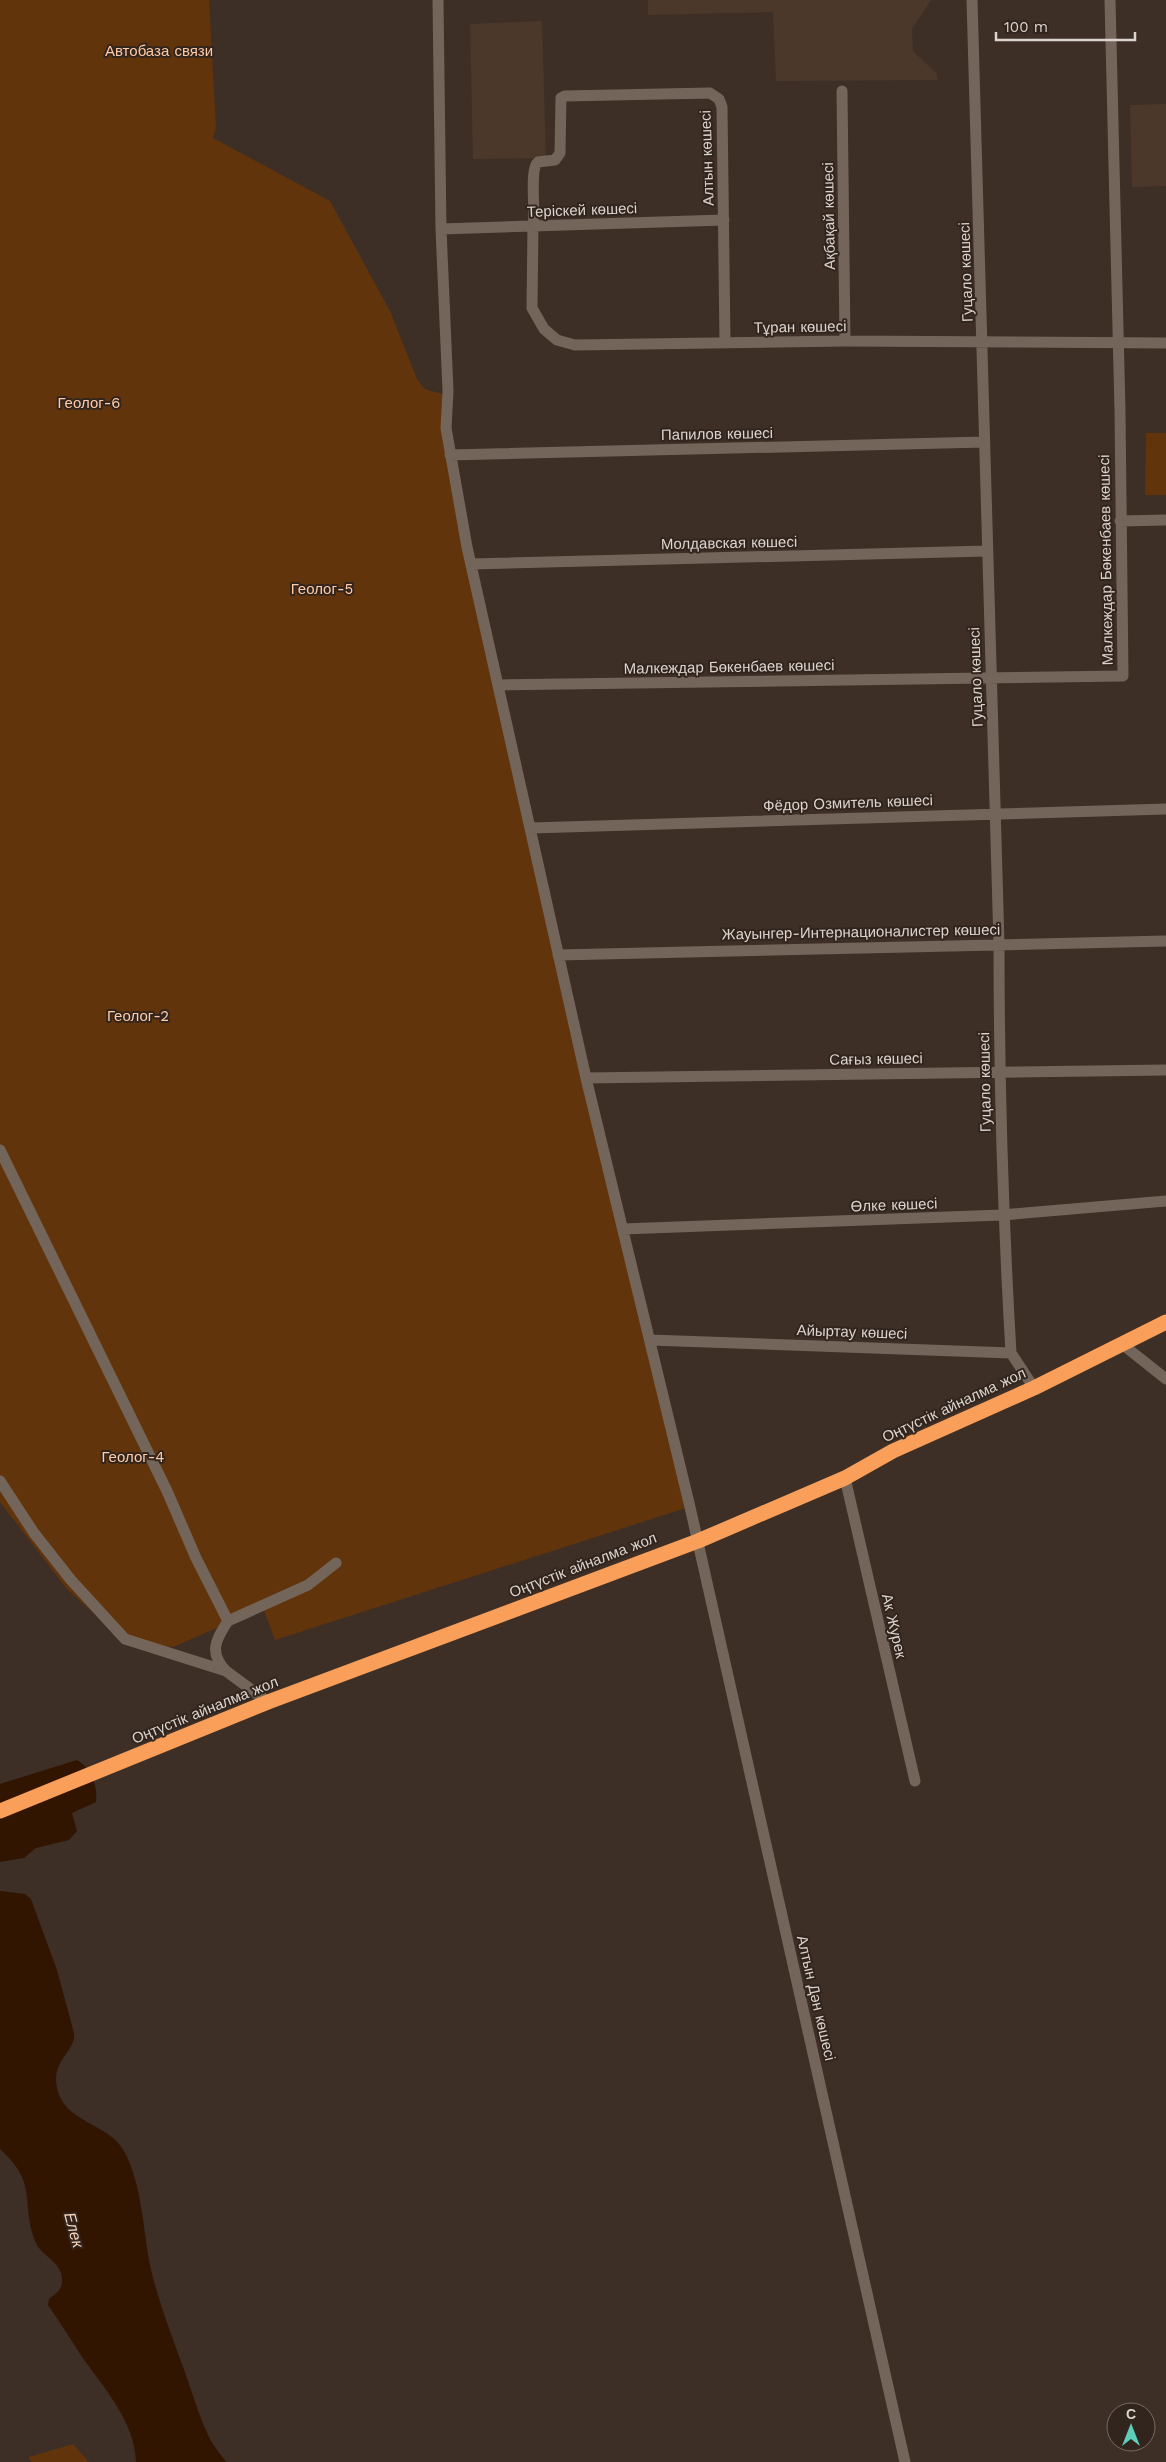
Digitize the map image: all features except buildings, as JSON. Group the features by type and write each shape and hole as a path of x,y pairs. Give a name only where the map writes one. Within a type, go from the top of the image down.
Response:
{"highway":[{"name":"Оңтүстік айналма жол","path":"0,1811 268,1702 698,1541 845,1478 893,1451 1034,1388 1166,1322"}],"street":[{"name":"Алтын Дән көшесі","path":"438,0 441,229 448,391 446,428 450,455 471,564 558,955 698,1541 905,2462"},
{"name":"Гуцало көшесі","path":"972,0 999,944 1002,1216 1012,1353"},
{"name":"Малкеждар Бөкенбаев көшесі","path":"499,685 1122,676 1118,343 1110,0"},
{"name":"Ақбақай көшесі","path":"842,91 846,342"},
{"name":"Алтын көшесі","path":"565,96 710,93 719,99 722,107 725,343"},
{"name":"Тұран көшесі","path":"565,96 561,98 560,106 560,153 555,160 538,162 534,169 535,216 533,226 532,308 544,328 557,340 575,345 846,342 1166,343"},
{"name":"Теріскей көшесі","path":"441,229 724,220"},
{"name":"Папилов көшесі","path":"450,455 984,442"},
{"path":"1120,520 1166,520"},
{"name":"Молдавская көшесі","path":"471,564 987,551"},
{"name":"Фёдор Озмитель көшесі","path":"531,828 1166,809"},
{"name":"Жауынгер-Интернационалистер көшесі","path":"558,955 1166,940"},
{"name":"Сағыз көшесі","path":"586,1078 1166,1070"},
{"path":"0,1150 167,1491 196,1558 228,1621"},
{"name":"Өлке көшесі","path":"623,1229 1002,1216 1166,1201"},
{"name":"Айыртау көшесі","path":"650,1340 1012,1353"},
{"path":"1122,1344 1166,1380"},
{"path":"1012,1353 1034,1388"},
{"name":"Ак Журек","path":"845,1478 915,1780"},
{"path":"0,1481 34,1533 71,1580 125,1639 226,1671"},
{"path":"268,1702 226,1671 217,1661 215,1649 220,1634 228,1621 308,1585 336,1562"}],"shaded area":[{"path":"648,0 931,0 912,29 913,51 937,74 937,80 776,81 773,12 648,15"},
{"path":"542,21 546,158 473,159 470,24"},
{"path":"1166,104 1166,186 1132,187 1130,105"}],"green space":[{"path":"0,0 209,0 216,128 213,138 330,201 390,311 417,379 425,389 442,394 444,402 445,446 689,1507 275,1640 263,1608 173,1647 124,1641 67,1589 0,1502"},
{"path":"1146,433 1166,433 1166,495 1145,495"},
{"path":"73,2444 89,2462 31,2462 29,2457"}],"water":[{"path":"77,1760 90,1773 95,1784 96,1802 72,1813 77,1831 69,1840 36,1848 24,1858 0,1862 0,1784"},
{"name":"Елек","path":"0,1891 25,1894 31,1899 57,1970 74,2033 74,2040 57,2070 57,2088 61,2100 77,2116 108,2134 117,2142 130,2164 141,2207 150,2265 160,2301 197,2408 213,2444 226,2462 136,2462 130,2433 117,2406 48,2305 49,2299 61,2287 61,2274 59,2269 35,2241 24,2183 20,2173 0,2149"}],"park label":[{"name":"Автобаза связи","path":"159,51"},
{"name":"Геолог-6","path":"89,403"},
{"name":"Геолог-5","path":"322,589"},
{"name":"Геолог-2","path":"138,1016"},
{"name":"Геолог-4","path":"133,1457"}]}
